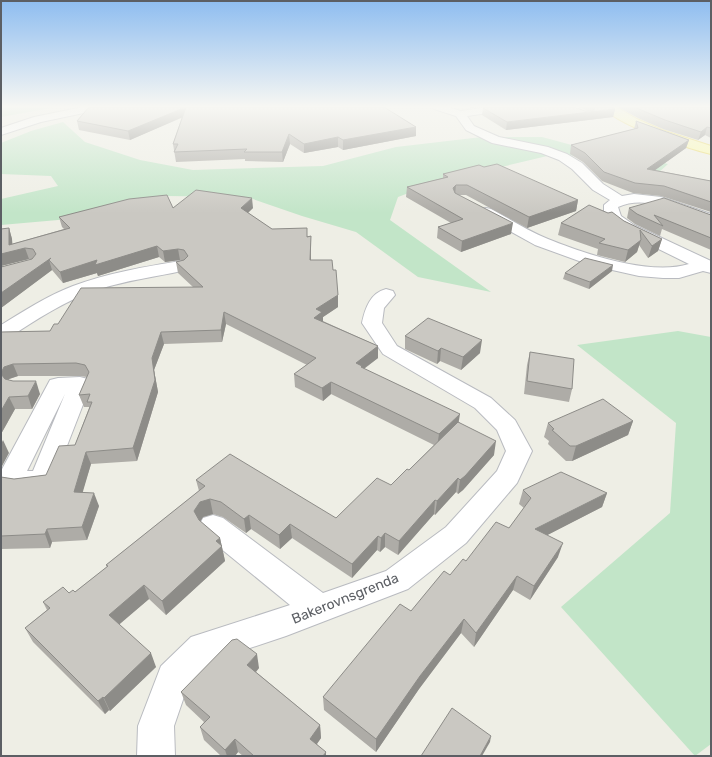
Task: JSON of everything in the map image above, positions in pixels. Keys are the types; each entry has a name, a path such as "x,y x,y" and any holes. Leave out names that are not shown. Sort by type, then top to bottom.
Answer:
{"main road":[{"path":"687,142 711,150"},
{"path":"698,142 711,147"}],"street":[{"path":"507,142 544,150 562,157 577,166 598,187 619,200 650,200 683,208 711,219"},
{"path":"619,200 611,205 611,211 615,219 628,228 708,266"},
{"path":"473,206 541,242 596,261 640,271 663,273 679,273 708,266"},
{"path":"1,334 60,299 79,290 153,270 180,266"},
{"name":"Bakerovnsgrenda","path":"156,756 156,726 173,678 203,648 286,621 397,580 456,535 508,476 519,450 507,426 483,403 390,350 372,323 375,307 386,295"},
{"path":"34,385 58,385"},
{"path":"213,526 319,609"}],"green space":[{"path":"86,142 140,160 193,170 323,166 396,147 436,142 562,142 605,154 631,155 668,164 657,174 560,153 438,182 398,197 390,220 491,292 418,277 356,232 302,216 247,197 166,196 58,220 1,225 1,199 58,186 51,176 1,174 1,143"},
{"path":"678,331 711,337 711,744 695,756 561,607 670,513 676,423 577,345"}],"building":[{"path":"174,142 286,142 282,152 244,152 247,149 174,152 178,144 173,144"},
{"path":"582,142 686,142 647,169 711,181 711,202 664,186 635,183 604,172 585,153 571,145"},
{"path":"497,164 578,200 529,217 467,185 456,185 453,188 455,193 513,223 462,241 438,227 463,219 407,187 448,177 443,174 479,165 484,167"},
{"path":"196,190 252,198 241,208 272,229 307,228 307,237 311,236 310,260 332,260 333,270 336,270 338,295 316,309 322,312 314,318 378,346 356,363 362,366 361,367 460,414 439,434 331,382 322,388 294,374 316,358 224,312 221,330 161,332 152,358 155,380 133,448 86,452 74,492 94,493 82,527 47,529 45,534 1,536 1,477 14,479 46,475 59,446 75,445 92,402 87,402 90,394 79,395 89,372 85,365 76,363 13,364 4,367 1,373 1,332 50,331 54,324 58,324 81,288 203,287 176,262 184,260 188,256 184,250 178,249 163,251 157,246 95,265 97,260 60,272 49,260 51,258 1,293 1,267 32,259 36,254 33,249 25,248 1,254 1,229 9,228 9,245 70,228 59,217 129,199 167,195 173,208"},
{"path":"664,198 711,215 711,238 654,215 663,226 637,214 629,208"},
{"path":"589,205 608,213 612,212 624,221 662,239 652,246 640,230 641,240 628,250 599,243 605,239 561,223"},
{"path":"585,258 613,265 590,282 565,273"},
{"path":"428,318 482,340 463,357 441,348 438,351 405,336"},
{"path":"530,352 574,359 572,389 527,381"},
{"path":"1,374 5,379 13,381 36,381 28,396 9,397 1,411"},
{"path":"603,399 633,421 576,446 570,446 552,430 554,429 548,423"},
{"path":"458,422 496,441 465,476 460,480 458,478 437,501 435,500 399,541 385,533 381,538 378,536 352,564 290,524 279,535 249,515 244,519 221,502 210,499 200,502 194,511 199,520 220,538 216,541 222,546 162,601 144,585 109,615 151,653 104,698 103,697 98,701 25,628 50,608 43,602 63,587 69,593 73,590 75,592 108,566 106,565 205,486 196,480 230,454 336,518 377,478 391,485 407,469 409,470"},
{"path":"561,472 607,493 535,529 563,543 534,586 517,576 476,633 464,619 420,676 376,739 323,697 400,604 411,611 444,571 450,575 463,559 466,561 496,522 509,528 531,498 523,490"},
{"path":"237,639 257,654 247,665 320,725 310,739 326,752 323,756 254,756 235,739 225,750 200,727 210,717 181,692 232,640"},
{"path":"452,708 491,736 480,756 421,756"}]}
